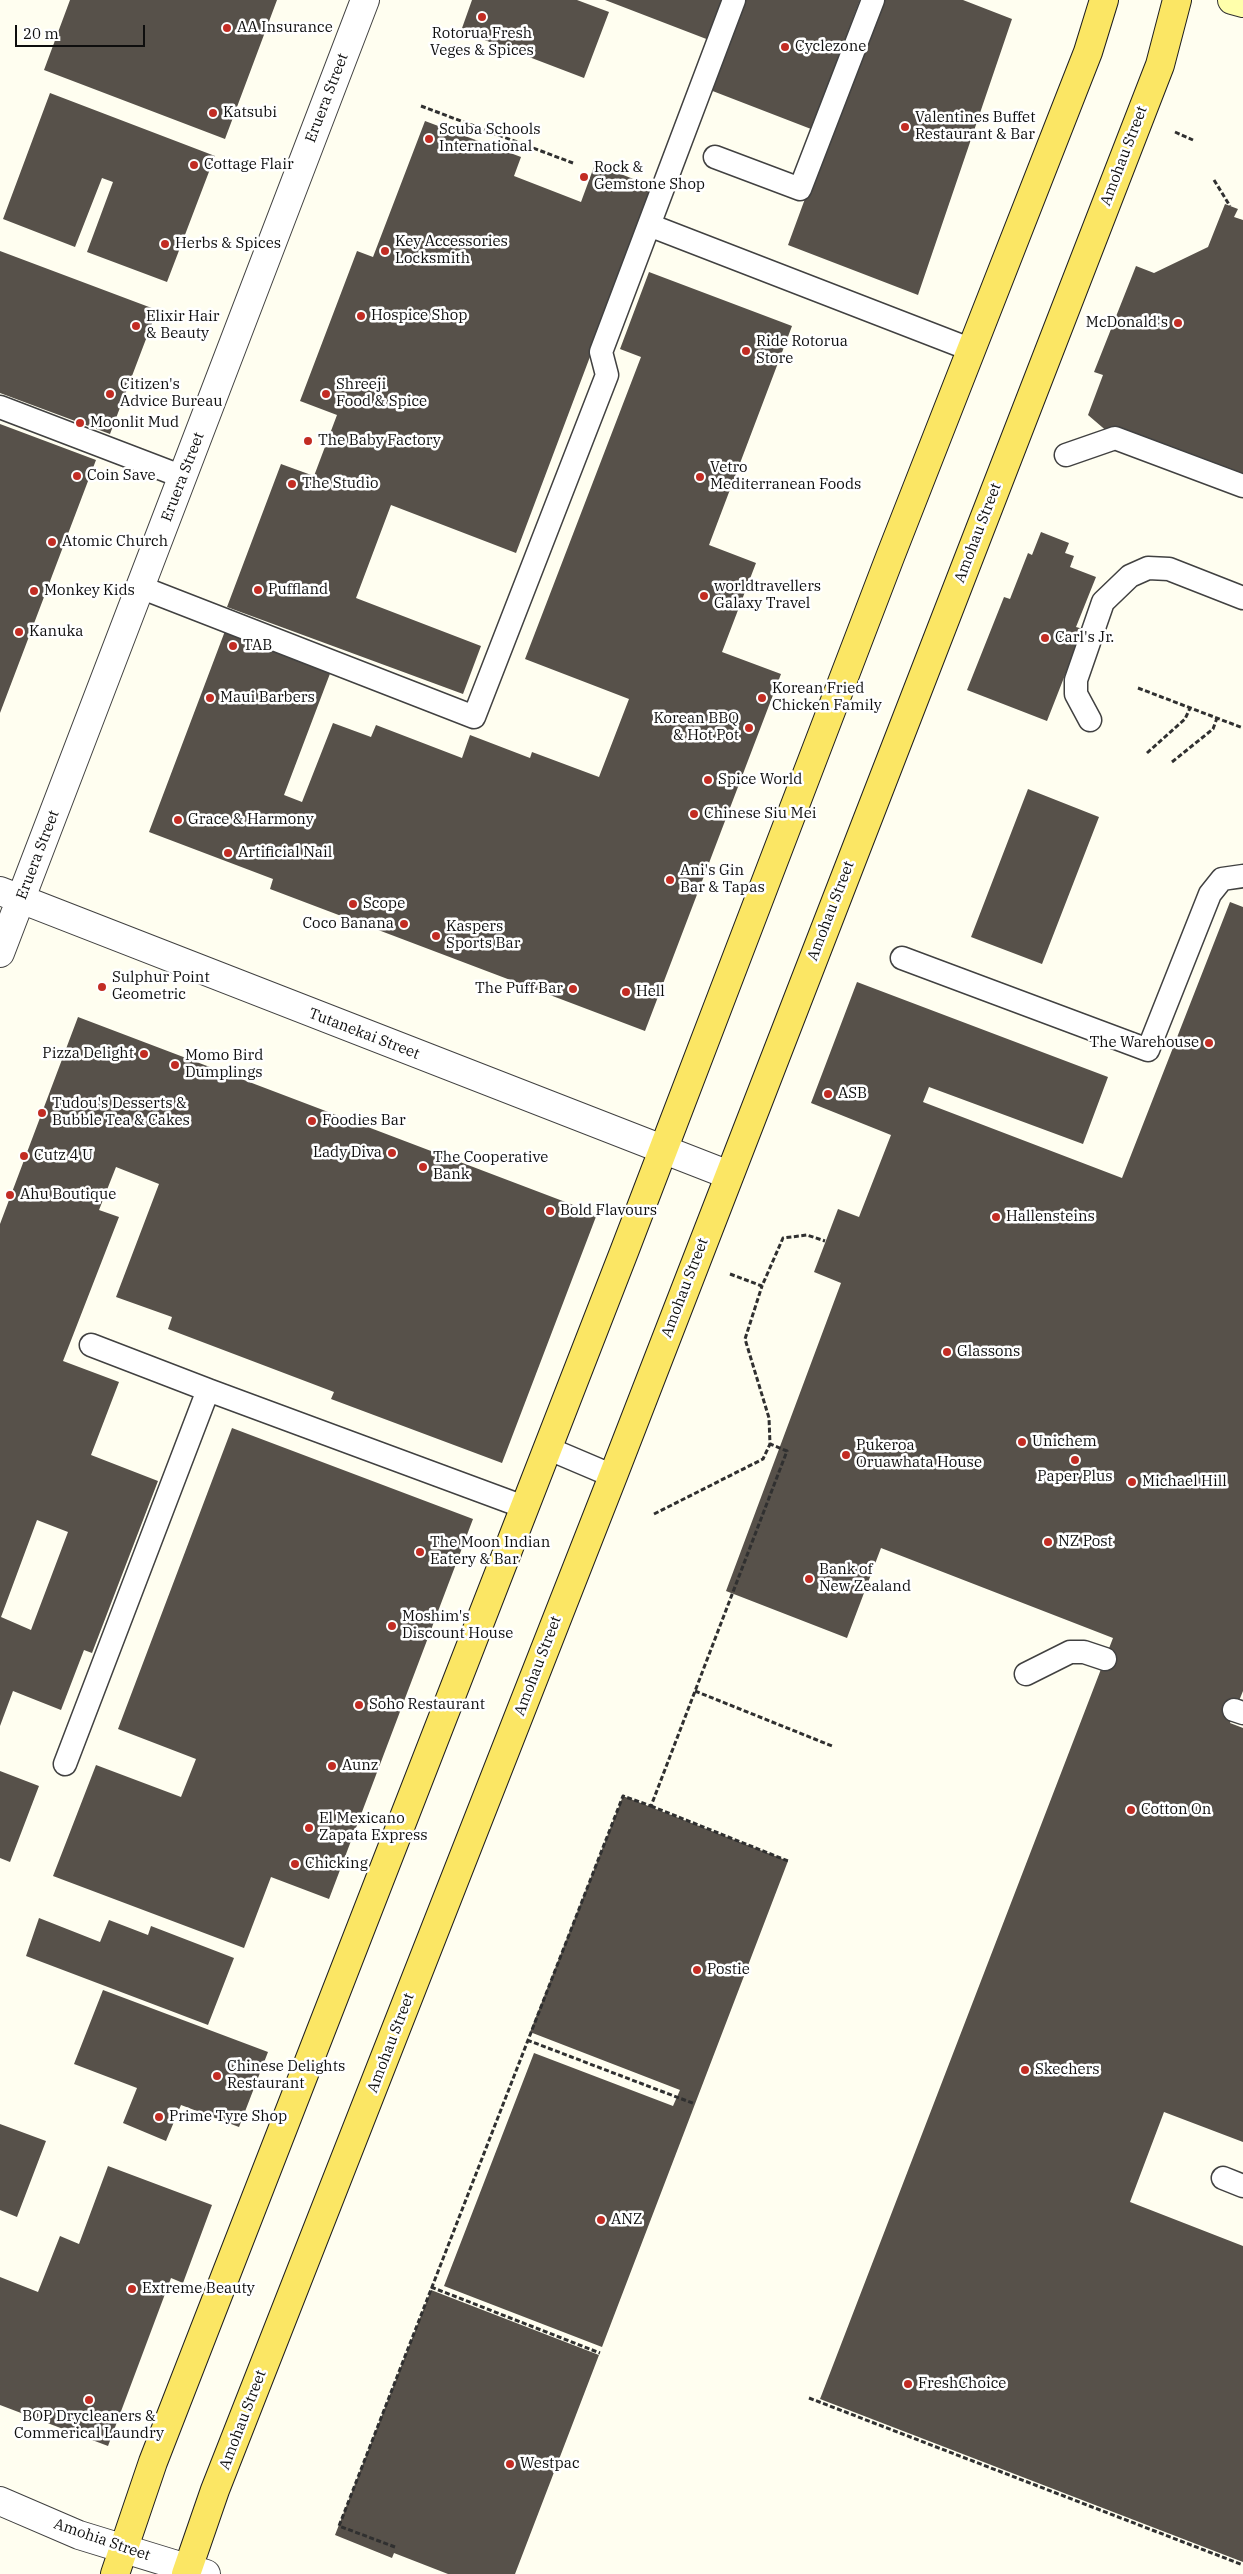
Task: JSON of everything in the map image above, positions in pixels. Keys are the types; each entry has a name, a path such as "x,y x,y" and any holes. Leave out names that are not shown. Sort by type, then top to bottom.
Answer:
{"main road":[{"path":"119,2562 153,2462 663,1149 890,557 1088,52 1104,0"},
{"name":"Amohau Street","path":"193,2572 215,2490 613,1476 1156,74 1177,0"},
{"path":"1232,0 1243,3"}],"street":[{"name":"Eruera Street","path":"0,953 10,896 140,587 364,0"},
{"name":"Tutanekai Street","path":"10,896 729,1175"},
{"name":"Amohia Street","path":"0,2501 79,2535 119,2562 193,2572"}],"lane":[{"path":"140,587 474,717 607,375 601,352 734,0"},
{"path":"715,157 800,188 873,0"},
{"path":"649,225 972,350"},
{"path":"0,407 183,477"},
{"path":"1066,455 1115,438 1243,486"},
{"path":"1090,720 1076,694 1076,680 1103,602 1130,576 1148,568 1169,568 1243,598"},
{"path":"902,958 1148,1050 1210,894 1222,879 1243,876"},
{"path":"91,1345 524,1507"},
{"path":"64,1764 208,1390"},
{"path":"547,1448 613,1476"},
{"path":"1026,1674 1070,1652 1084,1652 1105,1659"}],"path":[{"path":"421,106 573,164"},
{"path":"1175,132 1193,140"},
{"path":"1214,180 1230,206"},
{"path":"1138,688 1243,728"},
{"path":"1147,753 1185,720 1190,708"},
{"path":"1172,762 1213,729 1217,718"},
{"path":"654,1514 763,1459 770,1444 770,1418 745,1339 762,1286 783,1238 808,1235 825,1241"},
{"path":"729,1274 762,1286"},
{"path":"651,1806 787,1451 770,1444"},
{"path":"695,1691 832,1746"},
{"path":"395,2547 339,2526 623,1796 788,1861"},
{"path":"527,2040 695,2104"},
{"path":"431,2287 600,2353"},
{"path":"809,2398 1243,2565"}],"building":[{"path":"70,0 277,0 225,139 44,70"},
{"path":"472,0 577,0 609,12 584,78 461,31"},
{"path":"605,0 725,0 709,40"},
{"path":"745,0 860,0 811,129 710,90"},
{"path":"878,0 963,0 1012,19 918,295 788,245"},
{"path":"50,93 215,156 167,282 87,252 113,182 102,178 75,247 3,219"},
{"path":"425,121 521,157 514,176 581,202 595,164 654,187 516,553 391,505 356,598 481,646 463,694 227,607 281,464 314,476 337,415 300,401 357,251 373,257"},
{"name":"McDonald's","path":"1225,204 1238,209 1234,217 1243,220 1243,476 1109,433 1088,415 1103,375 1094,372 1136,266 1154,273 1208,247"},
{"path":"0,251 157,310 110,434 0,393"},
{"path":"649,272 792,326 709,545 756,563 722,652 781,674 645,1031 270,889 273,879 149,832 225,631 331,671 284,795 302,802 333,723 371,737 376,725 462,758 470,735 530,758 532,752 599,777 629,699 525,659 641,357 620,349"},
{"path":"0,424 96,460 0,713"},
{"path":"1041,532 1069,543 1065,553 1074,556 1070,567 1096,577 1076,627 1083,629 1047,721 967,690 1004,597 1010,599 1028,553 1032,555"},
{"path":"1028,789 1099,817 1042,964 971,937"},
{"path":"1230,902 1243,907 1243,1691 1230,1723 1243,1728 1243,2142 1164,2112 1130,2202 1243,2246 1243,2562 820,2399 1113,1638 881,1548 847,1638 726,1591 841,1283 814,1272 838,1209 859,1217 891,1135 811,1103 857,982 1108,1077 1083,1144 929,1087 923,1102 1122,1178"},
{"path":"78,1017 597,1214 502,1463 331,1399 334,1392 168,1329 172,1317 116,1297 159,1184 116,1167 99,1210 119,1217 63,1361 119,1382 91,1455 158,1481 92,1653 84,1650 61,1710 13,1691 0,1726 0,1224","holes":["37,1520 68,1532 31,1630 1,1617"]},
{"path":"232,1428 473,1519 329,1899 271,1877 244,1948 53,1876 96,1765 181,1797 196,1759 118,1729"},
{"path":"0,1771 39,1786 10,1862 0,1858"},
{"path":"623,1796 788,1861 602,2347 444,2286 534,2053 673,2106 680,2090 530,2032"},
{"path":"39,1918 100,1942 109,1920 148,1935 151,1926 234,1958 208,2025 26,1956"},
{"path":"103,1990 268,2052 239,2127 181,2105 166,2141 123,2123 137,2088 74,2064"},
{"path":"0,2124 46,2141 17,2217 0,2210"},
{"path":"108,2166 212,2205 183,2283 171,2278 108,2446 0,2405 0,2277 38,2292 60,2236 79,2244"},
{"path":"431,2290 599,2355 515,2574 448,2574 394,2553 392,2558 335,2535"}],"place":[{"name":"Rotorua Fresh Veges & Spices","path":"482,17"},
{"name":"AA Insurance","path":"227,28"},
{"name":"Cyclezone","path":"785,47"},
{"name":"Katsubi","path":"213,113"},
{"name":"Valentines Buffet Restaurant & Bar","path":"905,127"},
{"name":"Scuba Schools International","path":"429,139"},
{"name":"Cottage Flair","path":"194,165"},
{"name":"Rock & Gemstone Shop","path":"584,177"},
{"name":"Herbs & Spices","path":"165,244"},
{"name":"Key Accessories Locksmith","path":"385,251"},
{"name":"Hospice Shop","path":"361,316"},
{"name":"McDonald's","path":"1178,323"},
{"name":"Elixir Hair & Beauty","path":"136,326"},
{"name":"Ride Rotorua Store","path":"746,351"},
{"name":"Citizen's Advice Bureau","path":"110,394"},
{"name":"Shreeji Food & Spice","path":"326,394"},
{"name":"Moonlit Mud","path":"80,423"},
{"name":"The Baby Factory","path":"308,441"},
{"name":"Coin Save","path":"77,476"},
{"name":"Vetro Mediterranean Foods","path":"700,477"},
{"name":"The Studio","path":"292,484"},
{"name":"Atomic Church","path":"52,542"},
{"name":"Puffland","path":"258,590"},
{"name":"Monkey Kids","path":"34,591"},
{"name":"worldtravellers Galaxy Travel","path":"704,596"},
{"name":"Kanuka","path":"19,632"},
{"name":"Carl's Jr.","path":"1045,638"},
{"name":"TAB","path":"233,646"},
{"name":"Maui Barbers","path":"210,698"},
{"name":"Korean Fried Chicken Family","path":"762,698"},
{"name":"Korean BBQ & Hot Pot","path":"749,728"},
{"name":"Spice World","path":"708,780"},
{"name":"Chinese Siu Mei","path":"694,814"},
{"name":"Grace & Harmony","path":"178,820"},
{"name":"Artificial Nail","path":"228,853"},
{"name":"Ani's Gin Bar & Tapas","path":"670,880"},
{"name":"Scope","path":"353,904"},
{"name":"Coco Banana","path":"404,924"},
{"name":"Kaspers Sports Bar","path":"436,936"},
{"name":"Sulphur Point Geometric","path":"102,987"},
{"name":"The Puff Bar","path":"573,989"},
{"name":"Hell","path":"626,992"},
{"name":"The Warehouse","path":"1209,1043"},
{"name":"Pizza Delight","path":"144,1054"},
{"name":"Momo Bird Dumplings","path":"175,1065"},
{"name":"ASB","path":"828,1094"},
{"name":"Tudou's Desserts & Bubble Tea & Cakes","path":"42,1113"},
{"name":"Foodies Bar","path":"312,1121"},
{"name":"Lady Diva","path":"392,1153"},
{"name":"Cutz 4 U","path":"24,1156"},
{"name":"The Cooperative Bank","path":"423,1167"},
{"name":"Ahu Boutique","path":"10,1195"},
{"name":"Bold Flavours","path":"550,1211"},
{"name":"Hallensteins","path":"996,1217"},
{"name":"Glassons","path":"947,1352"},
{"name":"Unichem","path":"1022,1442"},
{"name":"Pukeroa Oruawhata House","path":"846,1455"},
{"name":"Paper Plus","path":"1075,1460"},
{"name":"Michael Hill","path":"1132,1482"},
{"name":"NZ Post","path":"1048,1542"},
{"name":"The Moon Indian Eatery & Bar","path":"420,1552"},
{"name":"Bank of New Zealand","path":"809,1579"},
{"name":"Moshim's Discount House","path":"392,1626"},
{"name":"Soho Restaurant","path":"359,1705"},
{"name":"Aunz","path":"332,1766"},
{"name":"Cotton On","path":"1131,1810"},
{"name":"El Mexicano Zapata Express","path":"309,1828"},
{"name":"Chicking","path":"295,1864"},
{"name":"Postie","path":"697,1970"},
{"name":"Skechers","path":"1025,2070"},
{"name":"Chinese Delights Restaurant","path":"217,2076"},
{"name":"Prime Tyre Shop","path":"159,2117"},
{"name":"ANZ","path":"601,2220"},
{"name":"Extreme Beauty","path":"132,2289"},
{"name":"FreshChoice","path":"908,2384"},
{"name":"BOP Drycleaners & Commerical Laundry","path":"89,2400"},
{"name":"Westpac","path":"510,2464"}]}
